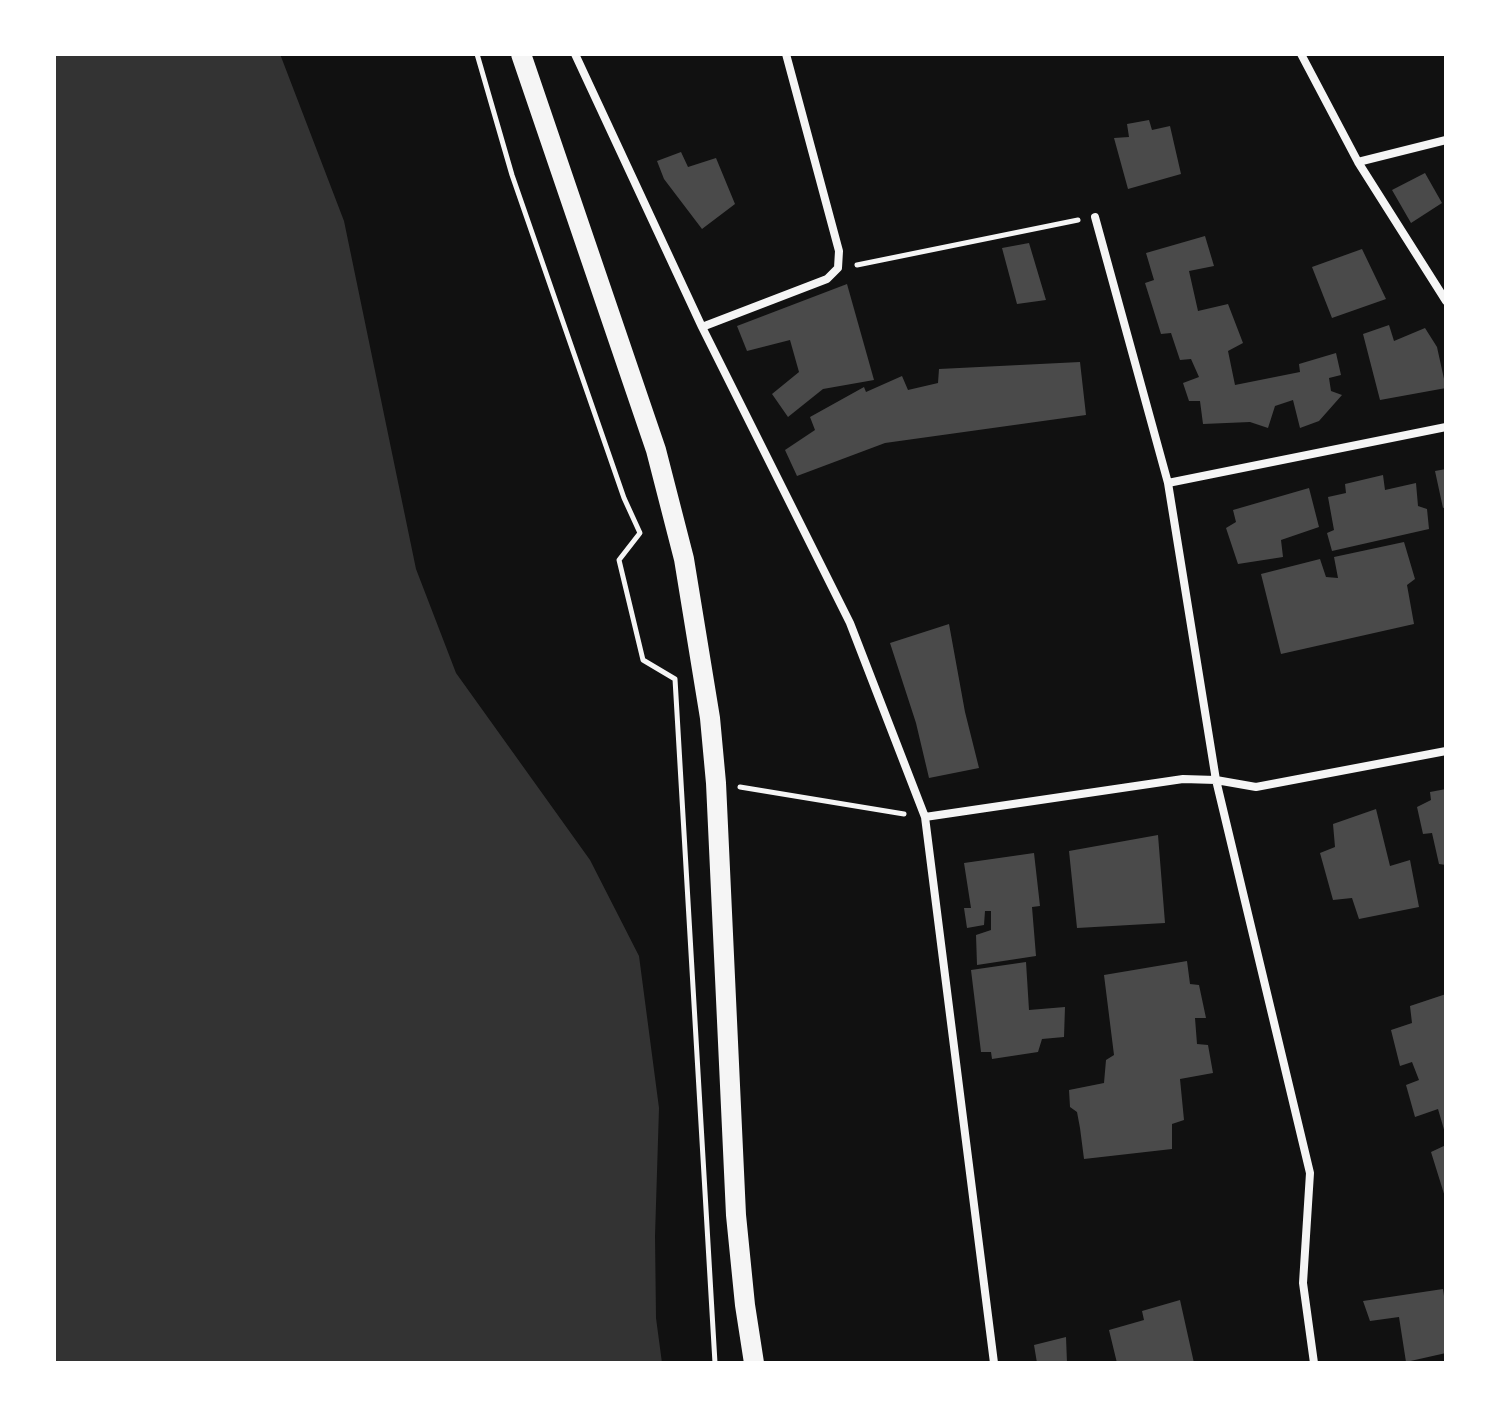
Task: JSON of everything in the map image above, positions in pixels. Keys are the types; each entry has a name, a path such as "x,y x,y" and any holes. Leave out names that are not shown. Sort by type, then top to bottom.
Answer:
{"main road":[{"path":"521,54 637,391 670,497 684,559 698,640 716,783 736,1215 754,1363"}],"street":[{"path":"575,54 702,327 850,623 925,817 994,1363"},
{"path":"702,327 827,279 838,268 839,251 786,54"},
{"path":"1301,54 1358,162 1446,301"},
{"path":"1358,162 1446,140"},
{"path":"1095,217 1168,483 1216,780 1310,1173 1303,1283 1314,1363"},
{"path":"1168,483 1446,427"},
{"path":"925,817 1183,779 1216,780 1256,787 1446,751"}],"path":[{"path":"477,54 517,189 624,498 640,533 619,560 643,660 675,679 715,1363"},
{"path":"838,268 1095,217"},
{"path":"716,783 925,817"}],"shaded area":[{"path":"54,54 280,54 344,221 416,569 456,673 590,860 639,956 659,1108 655,1236 656,1318 662,1363 54,1363"}],"building":[{"path":"1149,120 1152,130 1170,126 1181,174 1128,189 1114,138 1129,137 1127,124"},
{"path":"681,152 688,167 716,158 735,204 702,229 664,179 657,161"},
{"path":"1425,173 1442,203 1411,223 1392,190"},
{"path":"1205,236 1214,266 1189,271 1198,311 1228,304 1243,343 1228,351 1235,385 1300,372 1299,364 1336,353 1341,375 1329,378 1331,391 1342,395 1319,421 1300,428 1293,400 1275,406 1268,428 1250,422 1203,424 1200,401 1189,401 1183,383 1199,377 1191,359 1180,360 1171,333 1161,334 1145,283 1154,280 1146,253"},
{"path":"1029,243 1046,300 1017,304 1002,248"},
{"path":"1362,249 1386,299 1332,318 1312,267"},
{"path":"847,284 874,380 823,389 788,417 772,394 799,372 790,340 747,351 737,326"},
{"path":"1389,325 1394,341 1425,328 1437,347 1446,388 1380,400 1363,334"},
{"path":"1080,362 1086,415 885,443 797,476 785,450 815,430 810,417 864,387 866,392 902,376 908,390 938,383 939,369"},
{"path":"1446,469 1446,507 1443,508 1435,471"},
{"path":"1383,475 1385,490 1416,483 1418,506 1427,509 1429,529 1332,551 1327,533 1334,530 1328,497 1346,493 1345,484"},
{"path":"1309,488 1319,527 1281,540 1283,557 1238,564 1226,528 1236,522 1233,510"},
{"path":"1404,542 1415,579 1407,585 1414,624 1281,654 1261,574 1320,559 1326,577 1338,578 1334,557"},
{"path":"949,624 979,768 929,778 916,723 890,643"},
{"path":"1446,789 1446,865 1439,864 1432,833 1423,834 1417,807 1431,800 1430,792"},
{"path":"1376,809 1390,866 1410,860 1419,907 1359,919 1352,898 1333,900 1320,853 1335,847 1333,824"},
{"path":"1158,835 1165,923 1077,928 1069,851"},
{"path":"1034,853 1040,906 1032,907 1036,956 977,965 976,935 991,930 991,911 985,911 984,925 967,928 964,908 971,908 964,863"},
{"path":"1187,961 1190,984 1199,985 1206,1018 1195,1018 1197,1044 1208,1045 1213,1073 1180,1079 1184,1120 1172,1124 1172,1149 1084,1159 1077,1112 1070,1107 1069,1090 1104,1083 1106,1060 1114,1055 1104,975"},
{"path":"1026,962 1029,1010 1065,1007 1064,1037 1042,1039 1038,1052 992,1059 991,1052 981,1052 971,970"},
{"path":"1446,994 1445,1133 1438,1109 1415,1117 1406,1085 1419,1080 1412,1062 1400,1066 1391,1030 1412,1023 1410,1006"},
{"path":"1446,1145 1446,1197 1445,1197 1431,1152"},
{"path":"1443,1289 1446,1353 1406,1362 1399,1317 1370,1321 1363,1301"},
{"path":"1180,1300 1194,1363 1117,1363 1109,1330 1144,1320 1142,1311"},
{"path":"1066,1337 1067,1363 1037,1363 1034,1345"}]}
